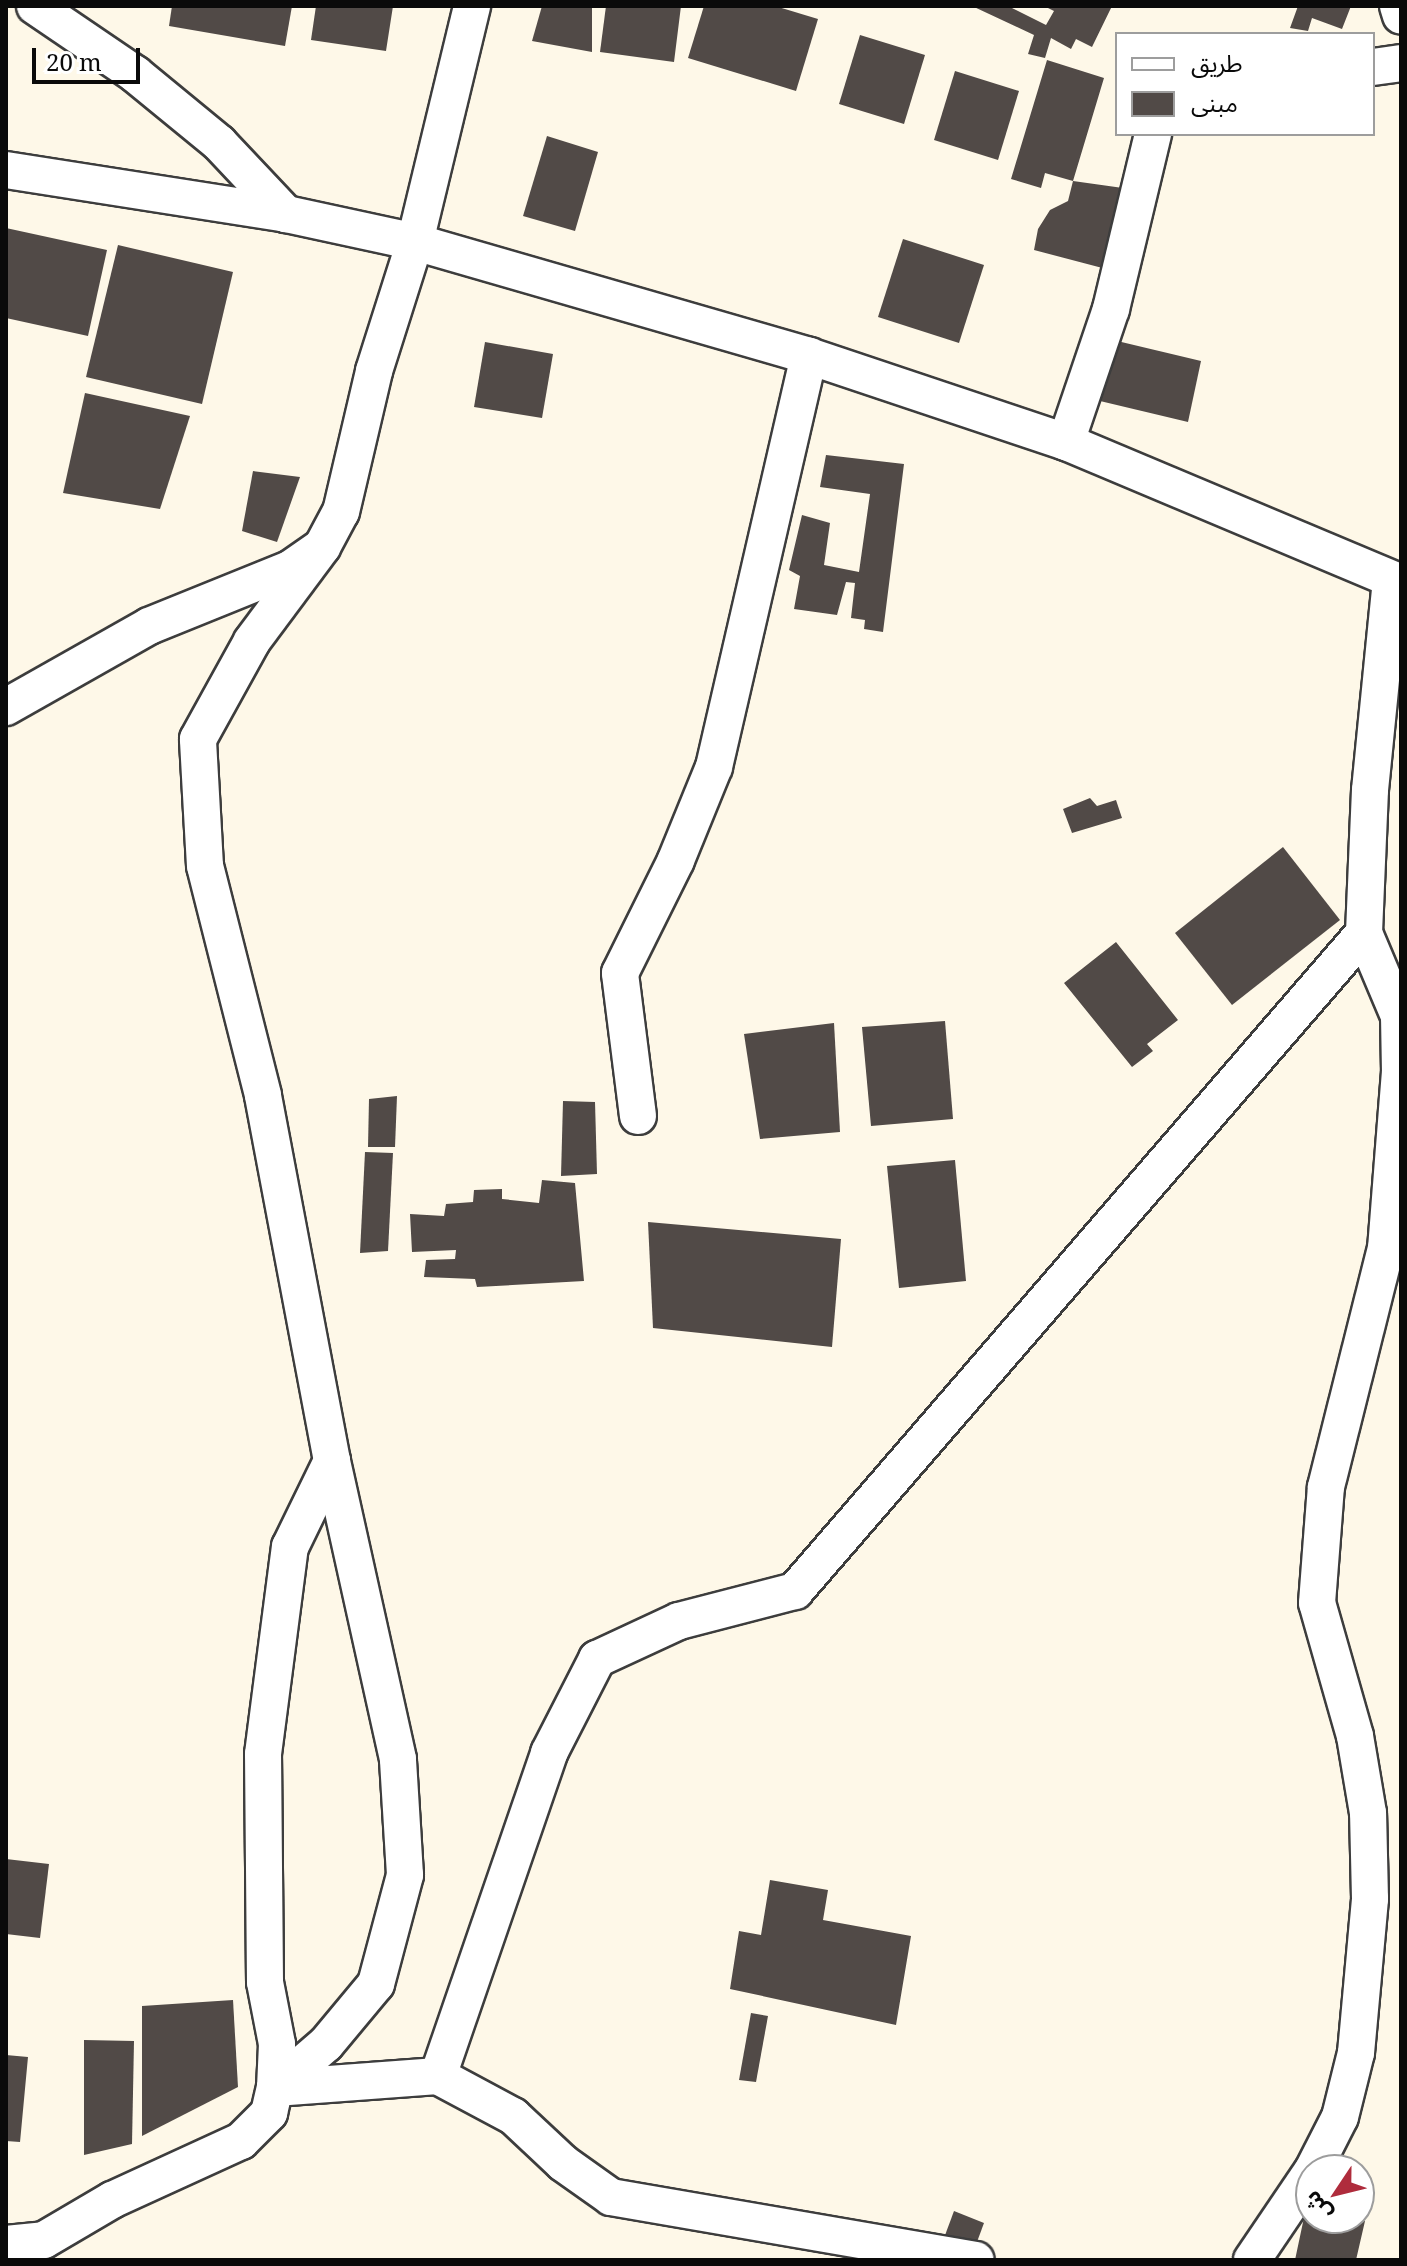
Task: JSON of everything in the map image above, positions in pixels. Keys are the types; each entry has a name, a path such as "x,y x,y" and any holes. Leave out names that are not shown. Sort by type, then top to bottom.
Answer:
{"street":[{"path":"35,6 135,74 219,143 286,214"},
{"path":"275,2088 326,2044 376,1984 405,1875 398,1759 332,1461 263,1095 205,866 198,739 252,641 322,547 341,512 374,371 415,242 472,6"},
{"path":"1398,6 1401,16"},
{"path":"1375,67 1401,63"},
{"path":"1066,442 1111,309 1153,136"},
{"path":"6,170 286,214 415,242 809,356 1066,442 1396,581 1370,790 1364,933 1399,1016 1400,1073 1386,1249 1326,1487 1317,1603 1355,1736 1368,1813 1370,1899 1356,2053 1340,2117 1321,2154"},
{"path":"638,1116 620,973 676,860 714,767 809,356"},
{"path":"6,707 149,626 290,569 322,547"},
{"path":"438,2076 549,1753 597,1659 679,1621 795,1591 1364,933"},
{"path":"6,2244 44,2240 112,2200 241,2141 269,2113 275,2088 277,2044 265,1982 263,1754 290,1547 332,1461"},
{"path":"275,2088 438,2076 513,2116 563,2163 611,2197 976,2260"},
{"path":"1252,2260 1295,2196"}],"building":[{"path":"172,6 292,6 285,46 169,26"},
{"path":"316,6 393,6 386,51 311,40"},
{"path":"542,6 592,6 592,52 532,41"},
{"path":"606,6 681,6 674,62 600,52"},
{"path":"704,6 775,6 818,19 796,91 688,58"},
{"path":"972,6 1008,6 1046,25 1054,11 1044,6 1112,6 1092,47 1076,39 1071,49 1051,38 1045,58 1028,54 1034,35"},
{"path":"1298,6 1351,6 1342,29 1312,18 1308,31 1290,28"},
{"path":"860,35 925,55 904,124 839,104"},
{"path":"1047,60 1104,78 1073,181 1045,173 1041,188 1011,179"},
{"path":"955,71 1019,91 998,160 934,140"},
{"path":"547,136 598,152 575,231 523,216"},
{"path":"1073,181 1130,189 1110,270 1034,250 1038,229 1050,210 1068,201"},
{"path":"6,228 107,250 88,336 6,318"},
{"path":"903,239 984,265 959,343 878,317"},
{"path":"118,245 233,272 202,404 86,377"},
{"path":"1113,340 1201,361 1188,422 1100,401"},
{"path":"485,342 553,354 542,418 474,407"},
{"path":"85,393 190,416 160,509 63,493"},
{"path":"826,455 904,464 883,632 864,629 865,620 851,618 855,583 846,582 837,615 794,609 800,576 789,570 802,515 830,523 824,565 859,572 870,494 820,487"},
{"path":"253,471 300,477 277,542 242,531"},
{"path":"1090,798 1097,806 1116,800 1122,818 1072,833 1063,809"},
{"path":"1283,847 1340,920 1232,1005 1175,933"},
{"path":"1116,942 1178,1020 1147,1044 1153,1051 1132,1067 1064,983"},
{"path":"945,1021 953,1119 871,1126 862,1027"},
{"path":"834,1023 840,1132 760,1139 744,1034"},
{"path":"397,1096 395,1147 368,1147 369,1099"},
{"path":"563,1101 595,1102 597,1174 561,1176"},
{"path":"365,1152 393,1153 388,1251 360,1253"},
{"path":"955,1160 966,1281 899,1288 887,1166"},
{"path":"542,1180 575,1183 584,1281 477,1287 475,1279 424,1277 426,1260 455,1259 456,1250 412,1252 410,1214 444,1216 446,1204 473,1202 474,1190 502,1189 502,1199 539,1203"},
{"path":"648,1222 841,1239 832,1347 653,1328"},
{"path":"6,1859 49,1864 40,1938 6,1934"},
{"path":"770,1880 828,1890 823,1920 911,1936 896,2025 730,1989 739,1931 761,1935"},
{"path":"233,2000 238,2087 142,2136 142,2006"},
{"path":"751,2013 768,2016 756,2082 739,2080"},
{"path":"84,2040 134,2041 132,2144 84,2155"},
{"path":"6,2055 28,2057 20,2142 6,2141"},
{"path":"954,2211 984,2223 974,2250 944,2238"},
{"path":"1300,2234 1362,2234 1356,2260 1295,2260"}]}
